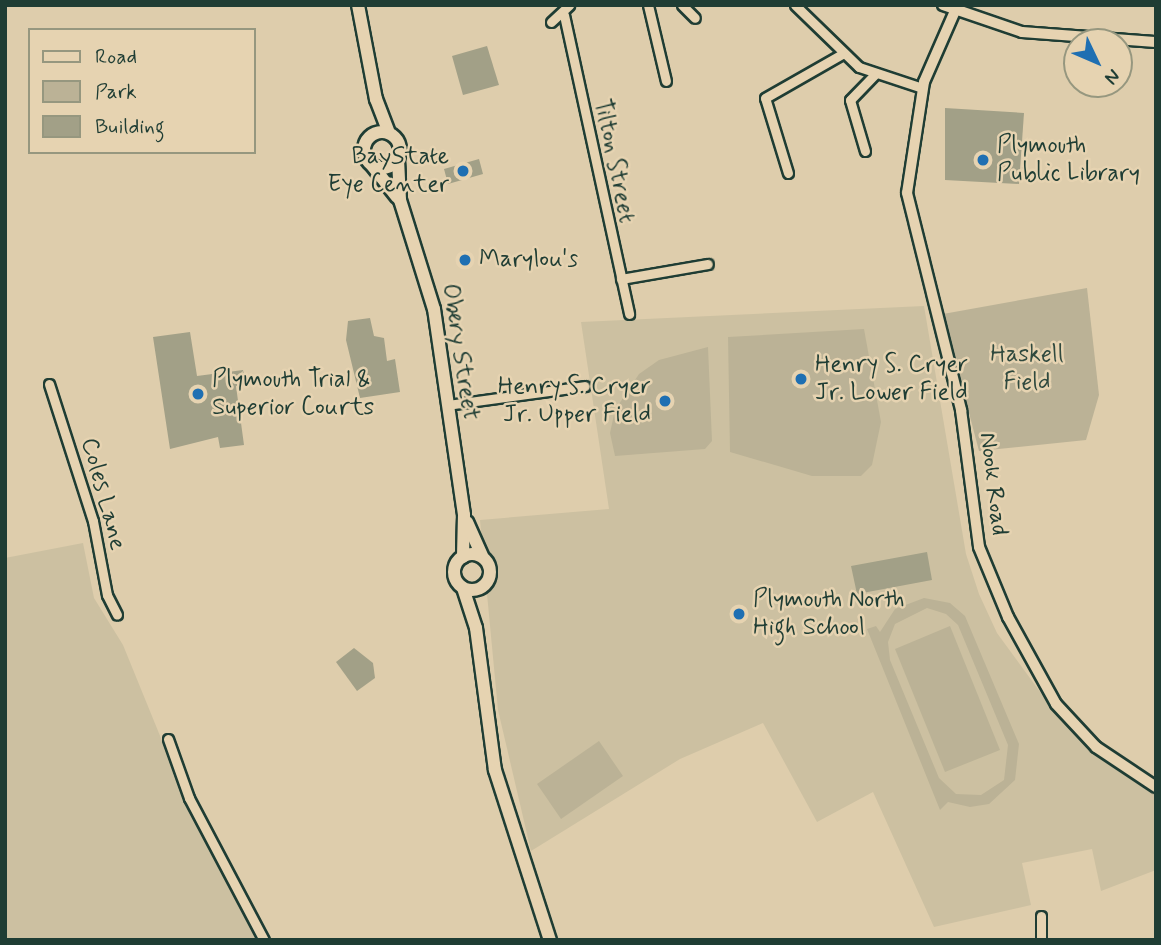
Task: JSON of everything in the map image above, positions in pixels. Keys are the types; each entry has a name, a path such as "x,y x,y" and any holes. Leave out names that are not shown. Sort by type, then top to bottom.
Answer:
{"main road":[{"name":"Obery Street","path":"358,5 376,99 389,133 399,144 400,200 429,285 464,515 463,556 454,571 463,588 476,628 495,770 550,940"},
{"name":"Obery Street","path":"376,99 373,135 364,149 371,164 400,200"},
{"path":"373,135 389,133"},
{"path":"371,164 388,167 398,159"},
{"name":"Obery Street","path":"464,515 491,572 481,588 476,628"},
{"path":"463,556 482,556"},
{"path":"463,588 481,588"}],"street":[{"path":"551,22 564,15 569,5"},
{"path":"648,5 666,81"},
{"path":"682,5 695,18"},
{"path":"795,5 842,54 874,75 922,88"},
{"path":"943,5 1040,35 1156,42"},
{"name":"Nook Road","path":"956,8 922,88 907,201 961,410 982,555 1056,704 1096,747 1156,787"},
{"name":"Tilton Street","path":"564,15 629,314"},
{"path":"788,173 765,98 842,54"},
{"path":"865,151 850,100 874,75"},
{"path":"621,279 708,264"},
{"name":"Coles Lane","path":"49,384 93,521 107,595 117,615"},
{"path":"447,405 585,386"},
{"path":"168,739 189,798 264,940"},
{"path":"1041,916 1041,940"}],"shaded area":[{"name":"Plymouth North High School","path":"924,306 966,554 979,594 997,633 1062,722 1105,761 1156,795 1156,870 1101,891 1092,849 1022,863 1031,905 934,927 873,792 817,822 763,723 680,759 531,851 498,710 480,520 609,509 581,322"},
{"path":"83,543 94,598 123,645 196,824 259,940 5,940 5,558"}],"green space":[{"name":"Haskell Field","path":"1087,288 1099,395 1086,440 979,451 943,314"},
{"name":"Henry S. Cryer Jr. Lower Field","path":"864,329 881,422 872,465 861,476 812,476 730,452 728,337"},
{"name":"Henry S. Cryer Jr. Upper Field","path":"708,347 712,441 705,449 615,456 610,433 615,410 639,374 659,360"},
{"path":"924,598 950,603 965,616 1019,744 1015,780 989,804 970,807 948,802 940,810 867,629 876,626 880,632 895,609","holes":["927,608 946,614 958,625 1008,745 1004,780 981,795 956,794 939,778 890,660 888,642 895,624"]},
{"path":"950,626 1000,750 945,772 895,649"},
{"path":"599,741 623,776 561,819 537,784"}],"building":[{"path":"487,46 499,85 463,95 452,56"},
{"name":"Plymouth Public Library","path":"945,108 1024,113 1019,184 945,180"},
{"name":"BayState Eye Center","path":"479,159 483,174 448,184 444,169"},
{"path":"370,318 374,336 384,338 387,361 395,359 400,392 360,398 346,340 348,321"},
{"name":"Plymouth Trial & Superior Courts","path":"190,332 197,376 243,370 246,385 236,386 244,445 220,448 218,437 170,449 153,337"},
{"path":"927,552 932,580 857,594 851,566"},
{"path":"354,648 373,663 375,678 357,691 336,662"}],"place":[{"name":"Plymouth Public Library","path":"983,160"},
{"name":"BayState Eye Center","path":"463,171"},
{"name":"Marylou's","path":"465,260"},
{"name":"Henry S. Cryer Jr. Lower Field","path":"801,379"},
{"name":"Plymouth Trial & Superior Courts","path":"198,394"},
{"name":"Henry S. Cryer Jr. Upper Field","path":"665,401"},
{"name":"Plymouth North High School","path":"739,614"}]}
